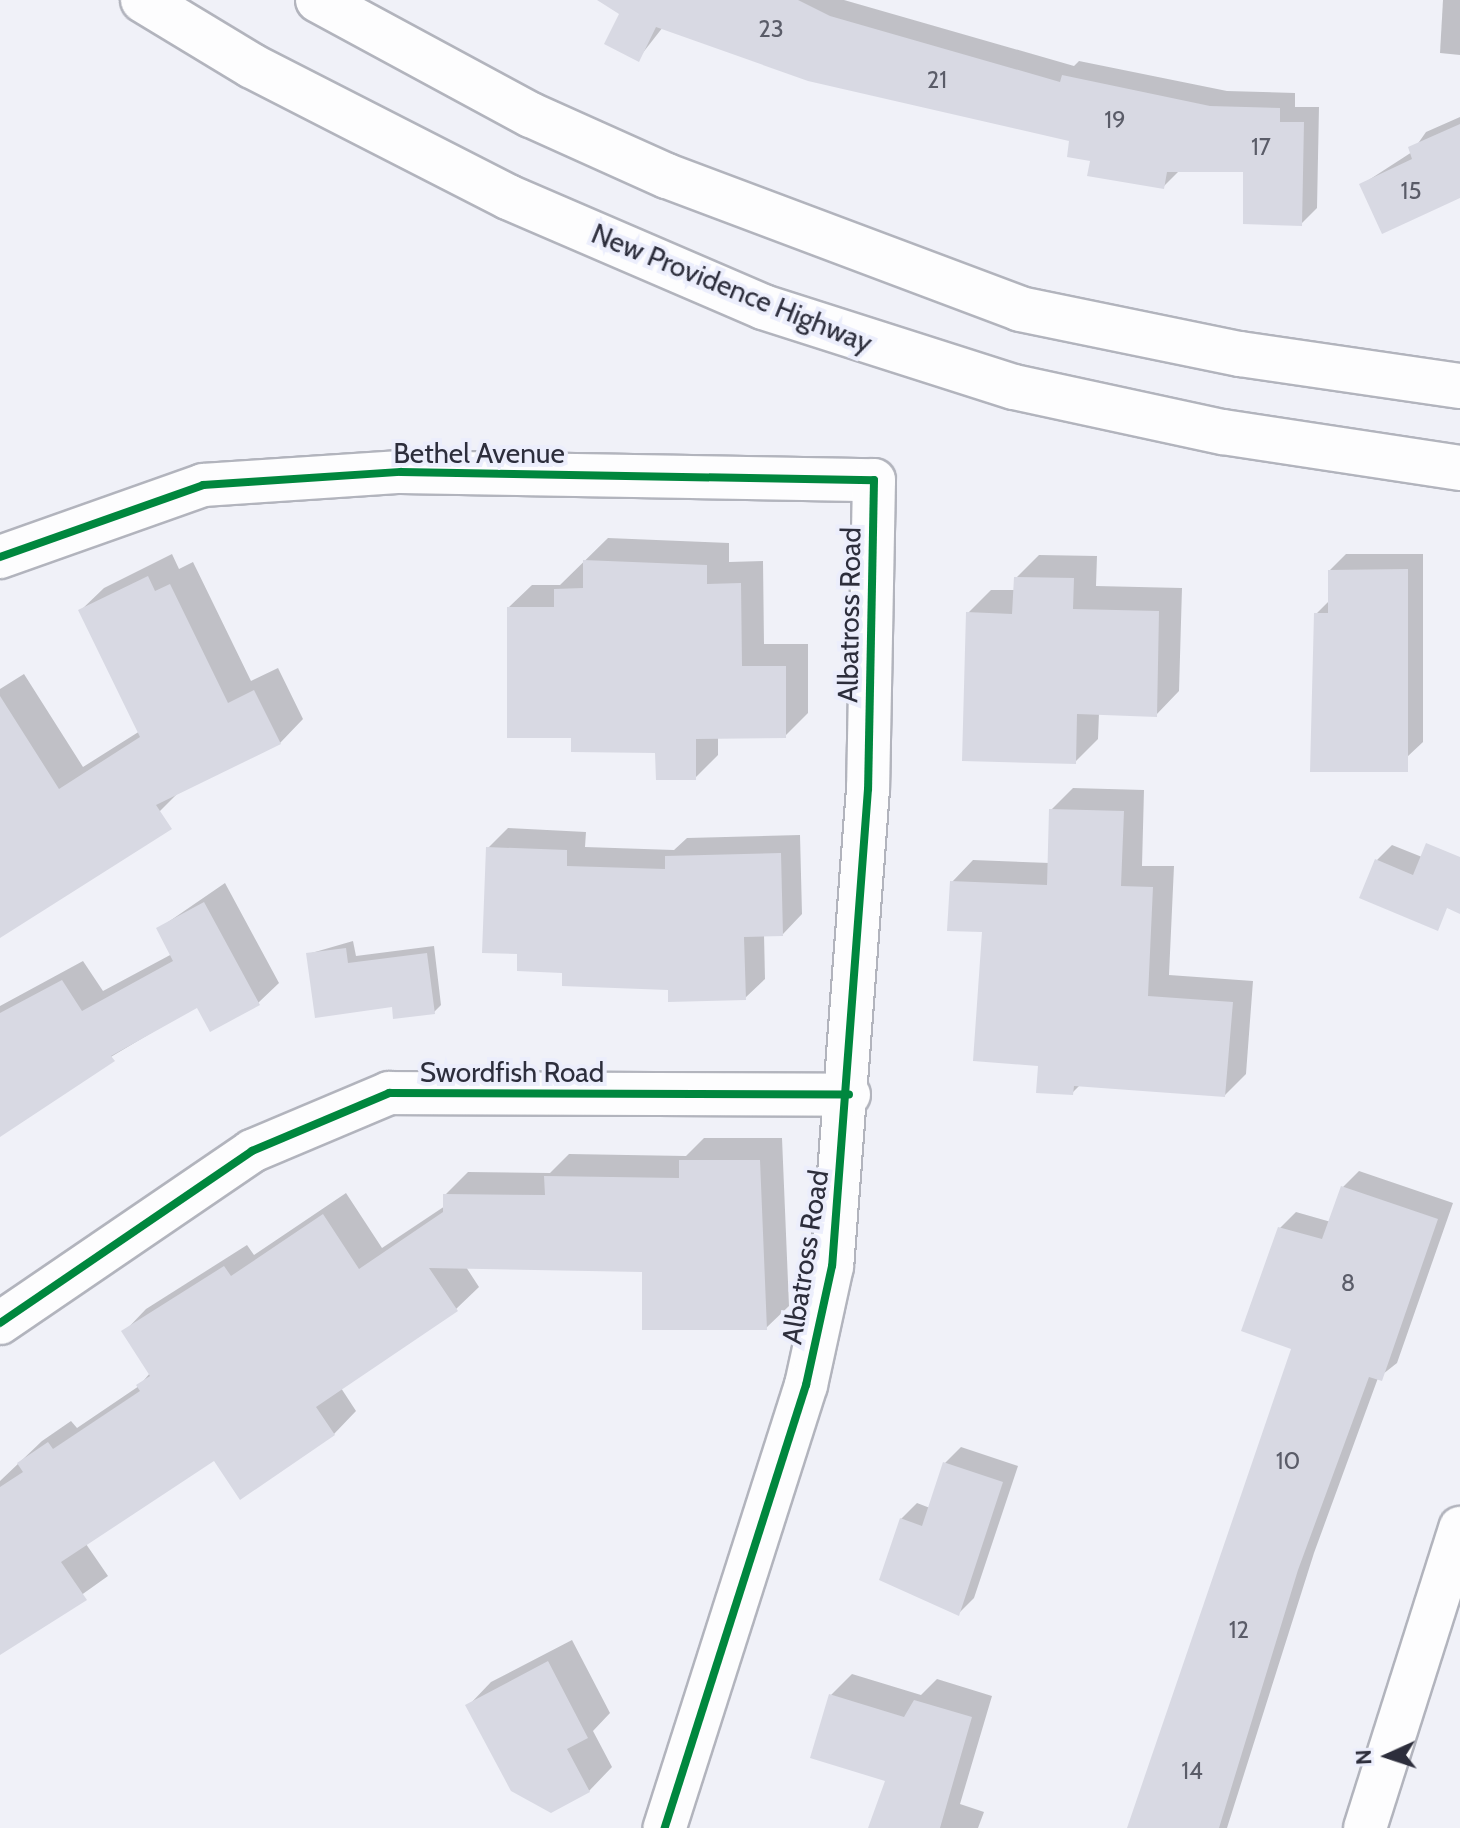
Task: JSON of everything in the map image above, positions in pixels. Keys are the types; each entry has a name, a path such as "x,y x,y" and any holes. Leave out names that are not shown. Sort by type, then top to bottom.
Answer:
{"highway":[{"name":"New Providence Highway","path":"143,0 252,66 508,197 763,307 1014,387 1237,435 1460,468"},
{"path":"318,0 531,115 667,176 1020,309 1240,354 1460,386"}],"street":[{"name":"Bethel Avenue","path":"0,557 203,485 401,472 874,480"},
{"name":"Albatross Road","path":"665,1828 806,1385 832,1266 849,1095 868,789 874,480"},
{"name":"Swordfish Road","path":"0,1323 252,1151 389,1093 849,1095"},
{"path":"1365,1828 1460,1528"}],"building":[{"path":"597,0 798,0 830,16 1060,82 1062,75 1210,106 1280,108 1280,122 1304,122 1302,226 1243,224 1243,172 1167,172 1164,189 1087,176 1090,161 1067,157 1069,141 808,81 656,27 639,62 604,44 619,14"},
{"path":"1460,124 1460,198 1382,234 1359,184 1412,159 1408,147"},
{"path":"583,560 707,565 707,584 741,583 742,666 786,666 786,738 696,739 696,780 656,780 655,753 571,752 571,738 507,738 507,607 554,607 554,589 583,588"},
{"path":"1408,569 1408,772 1310,772 1314,613 1328,613 1328,570"},
{"path":"148,576 155,591 170,584 228,703 254,690 281,744 156,805 172,829 0,938 0,696 59,789 140,737 78,610"},
{"path":"1014,577 1074,578 1073,609 1159,611 1157,717 1077,714 1076,764 962,761 966,612 1012,614"},
{"path":"1049,809 1124,811 1121,886 1153,887 1148,996 1233,1002 1225,1097 1074,1086 1073,1095 1036,1093 1038,1066 973,1061 982,932 947,931 950,881 1047,885"},
{"path":"1426,843 1460,857 1460,914 1447,908 1438,931 1359,898 1375,859 1413,875"},
{"path":"486,847 567,850 567,866 665,869 665,856 781,853 783,936 744,937 746,1000 668,1002 668,990 562,986 562,973 517,971 517,954 482,953"},
{"path":"204,902 260,1005 210,1032 197,1008 111,1056 115,1061 0,1137 0,1013 62,980 82,1011 173,961 156,928"},
{"path":"346,948 348,963 427,953 435,1014 393,1019 392,1007 315,1018 306,953"},
{"path":"679,1160 760,1160 767,1330 642,1330 642,1272 429,1268 458,1311 316,1407 335,1435 240,1500 214,1461 61,1562 87,1600 0,1655 0,1487 23,1472 17,1463 48,1442 53,1449 140,1391 136,1385 150,1376 121,1331 224,1266 231,1276 323,1214 359,1269 443,1212 443,1194 545,1195 544,1176 679,1178"},
{"path":"1341,1186 1438,1219 1382,1381 1369,1377 1298,1570 1219,1828 1127,1828 1291,1349 1241,1331 1278,1227 1322,1239"},
{"path":"943,1462 1003,1482 959,1616 879,1580 900,1518 922,1526"},
{"path":"548,1661 588,1738 567,1749 590,1792 551,1813 511,1791 465,1705"},
{"path":"829,1694 904,1717 914,1700 972,1717 940,1828 868,1828 885,1781 810,1758"}],"cycle path":[{"path":"0,557 203,485 401,472 874,480 868,789 832,1266 806,1385 665,1828"},
{"path":"0,1323 252,1151 389,1093 849,1095"}]}
